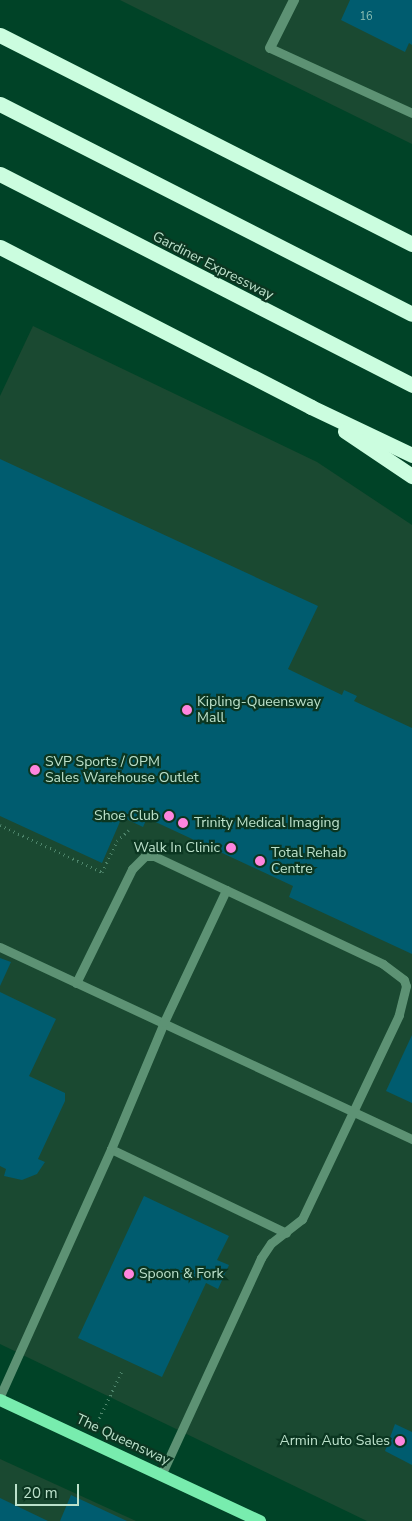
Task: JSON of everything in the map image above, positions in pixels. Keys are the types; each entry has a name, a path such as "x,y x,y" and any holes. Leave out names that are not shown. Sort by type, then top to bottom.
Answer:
{"highway":[{"path":"2,35 412,244"},
{"path":"0,104 412,314"},
{"name":"Gardiner Expressway","path":"0,174 412,385"},
{"path":"0,247 311,407 412,455"},
{"path":"311,407 412,476"}],"main road":[{"name":"The Queensway","path":"0,1398 253,1520"}],"street":[{"path":"270,48 294,0"}],"lane":[{"path":"270,48 412,113"},
{"path":"76,983 132,869 144,856 154,856 383,964 404,980 406,990 399,1015 302,1219 271,1243 261,1258 161,1475"},
{"path":"0,1398 111,1149 164,1022 226,890"},
{"path":"0,947 412,1139"},
{"path":"111,1149 286,1233"}],"path":[{"path":"0,825 102,872 117,840 129,830"},
{"path":"88,1441 122,1371"}],"shaded area":[{"path":"120,0 412,0 412,144 142,11"},
{"path":"33,326 317,462 412,525 412,1521 367,1521 0,1344 0,396"},
{"path":"0,1459 136,1521 0,1521"}],"building":[{"path":"350,0 412,0 412,45 409,43 405,52 341,20"},
{"name":"Kipling-Queensway Mall","path":"0,459 318,606 288,669 342,695 344,690 357,696 354,701 412,728 412,954 289,897 293,886 147,818 143,827 122,817 102,863 0,816"},
{"path":"0,958 11,962 0,986"},
{"path":"0,992 56,1019 29,1076 65,1093 65,1101 38,1159 45,1162 37,1174 22,1180 4,1176 6,1169 0,1166"},
{"path":"412,1035 412,1103 386,1091"},
{"path":"144,1196 229,1236 217,1260 229,1265 218,1289 206,1283 162,1377 78,1338"},
{"name":"Armin Auto Sales","path":"395,1424 412,1432 412,1465 385,1451"},
{"path":"71,1495 127,1521 60,1521"},
{"path":"0,1498 48,1521 0,1521"}],"place":[{"name":"Kipling-Queensway Mall","path":"187,710"},
{"name":"SVP Sports / OPM Sales Warehouse Outlet","path":"35,770"},
{"name":"Shoe Club","path":"169,816"},
{"name":"Trinity Medical Imaging","path":"183,823"},
{"name":"Walk In Clinic","path":"231,848"},
{"name":"Total Rehab Centre","path":"260,861"},
{"name":"Spoon & Fork","path":"129,1274"},
{"name":"Armin Auto Sales","path":"400,1441"}]}
